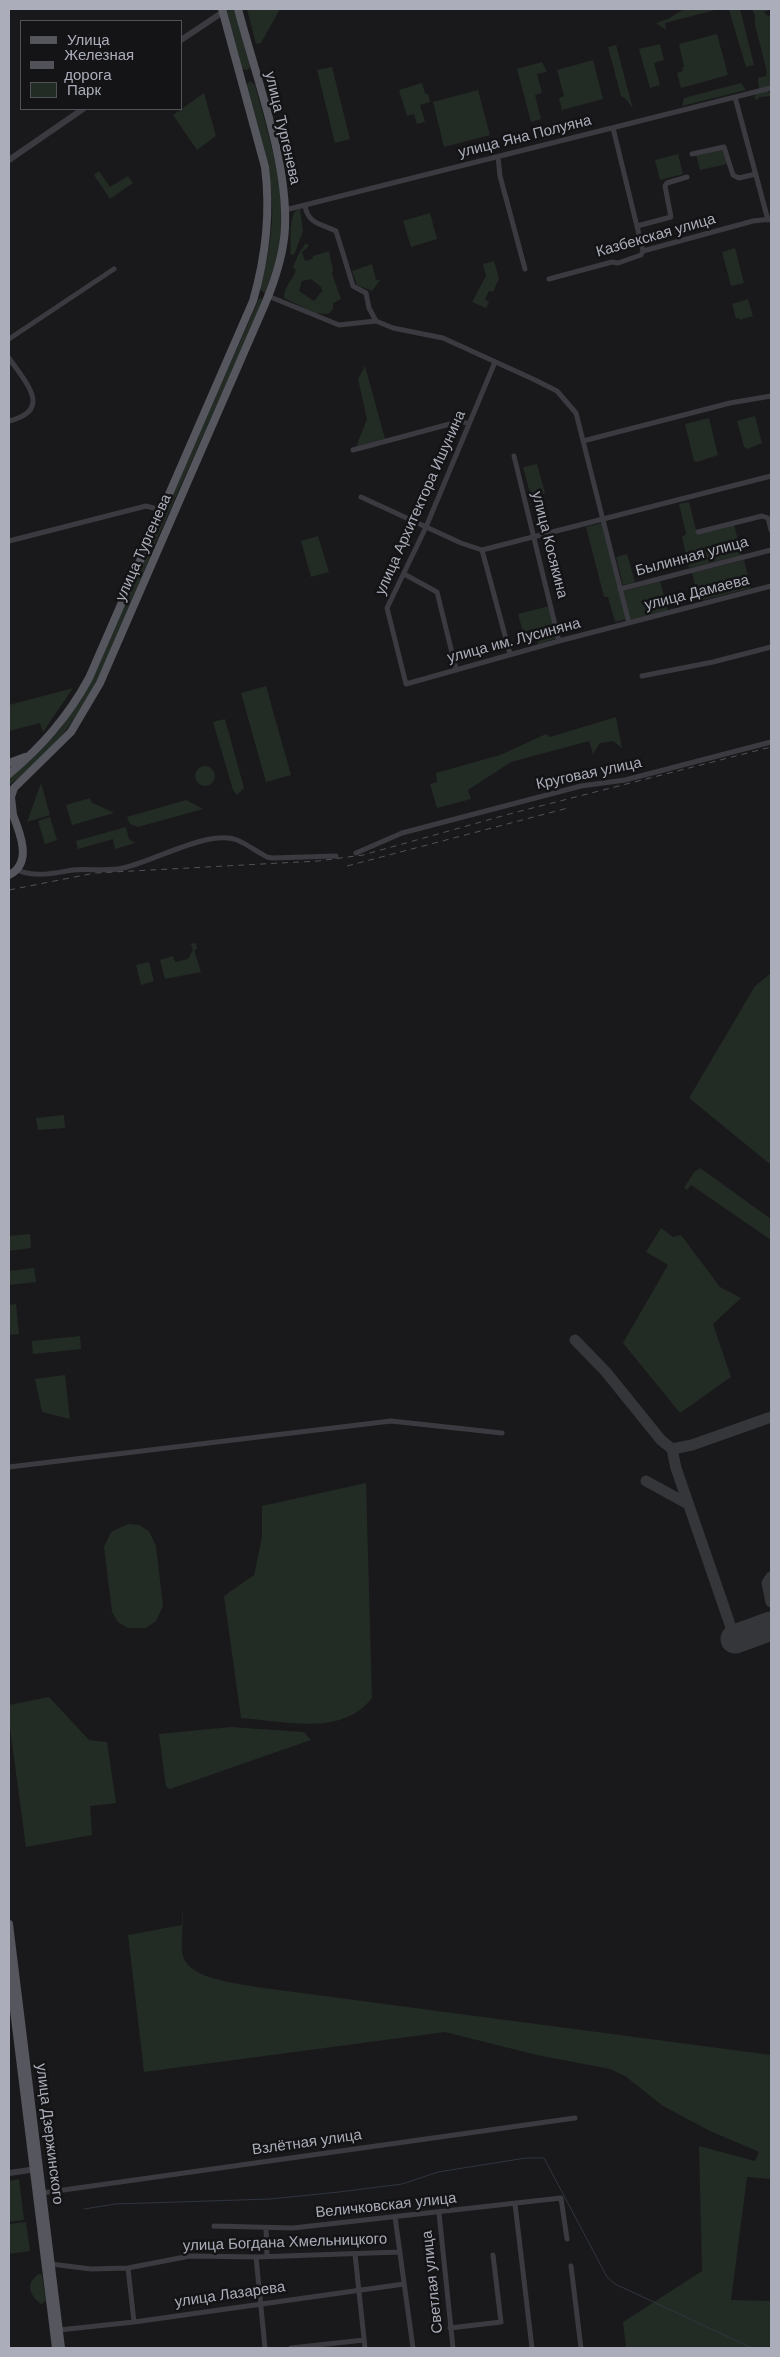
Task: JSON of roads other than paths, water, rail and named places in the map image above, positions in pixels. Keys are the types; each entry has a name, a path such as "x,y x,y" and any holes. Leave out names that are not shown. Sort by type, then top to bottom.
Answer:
{"main road":[{"name":"улица Тургенева","path":"18,783 55,750 78,721 106,668 265,298 273,284 283,245 285,210 276,152 238,9"},
{"name":"улица Тургенева","path":"9,774 36,752 64,718 82,692 253,301 266,244 267,192 264,167 222,10"},
{"path":"239,68 247,72 252,70 253,65"},
{"path":"245,91 246,83 250,79 254,80 260,87"},
{"path":"258,283 259,292 265,298"},
{"path":"253,301 259,296 265,298"},
{"path":"149,539 151,548 154,550 159,547"},
{"path":"140,558 148,553 154,560"},
{"name":"улица Тургенева","path":"9,764 36,752"},
{"path":"9,786 18,783"},
{"path":"13,815 11,795 18,783"},
{"path":"9,803 23,852 22,862 17,870 9,875"},
{"name":"улица Дзержинского","path":"9,1924 56,2348"},
{"name":"улица Дзержинского","path":"9,1970 36,2170 42,2193 61,2348"}],"street":[{"path":"182,39 222,10"},
{"name":"улица Яна Полуяна","path":"285,210 771,88"},
{"path":"736,97 770,219"},
{"path":"9,160 82,110"},
{"path":"613,128 643,251"},
{"path":"692,154 724,147 733,176 740,178 756,174"},
{"path":"498,157 500,176 526,269"},
{"path":"499,165 507,163"},
{"path":"637,226 671,217 665,186 667,183 687,178"},
{"path":"305,206 306,211 315,223 336,231 354,286 366,293 369,308 376,321"},
{"name":"Казбекская улица","path":"549,279 612,262 618,263 641,255 643,251 753,221 770,219"},
{"path":"9,339 114,269"},
{"path":"265,298 339,325 376,321 393,328 443,338 552,388 576,414 629,623"},
{"path":"9,358 28,386 34,400 26,415 9,422"},
{"name":"улица Архитектора Ишунина","path":"406,684 388,608 426,527 495,362"},
{"path":"583,441 730,403 771,396"},
{"path":"353,450 462,421 469,424"},
{"name":"улица Косякина","path":"514,456 559,641"},
{"path":"361,497 482,550 771,476"},
{"path":"9,541 146,506 162,510"},
{"path":"698,532 762,516 768,518 771,530"},
{"path":"482,550 510,654"},
{"name":"Былинная улица","path":"620,589 771,550"},
{"path":"404,574 437,592 456,669"},
{"name":"улица Дамаева","path":"629,623 771,586"},
{"name":"улица им. Лусиняна","path":"406,684 629,623"},
{"path":"642,676 713,662 771,647"},
{"name":"Круговая улица","path":"356,853 402,833 581,786 625,780 771,742"},
{"path":"17,870 37,875 83,869 122,869 153,859 173,849 225,838 236,840 267,857 336,856"},
{"path":"9,1467 391,1421 502,1433"},
{"name":"Взлётная улица","path":"42,2193 575,2118"},
{"path":"9,2173 36,2170"},
{"name":"Величковская улица","path":"214,2226 293,2228 561,2198 567,2239"},
{"path":"515,2204 532,2348"},
{"name":"Светлая улица","path":"439,2213 453,2348"},
{"path":"395,2217 413,2348"},
{"path":"266,2228 267,2257"},
{"name":"улица Богдана Хмельницкого","path":"51,2264 91,2269 128,2268 190,2256 267,2257 400,2252"},
{"path":"355,2254 365,2348"},
{"path":"450,2328 501,2322 494,2255"},
{"path":"256,2257 265,2348"},
{"path":"571,2266 581,2348"},
{"path":"128,2268 134,2322"},
{"name":"улица Лазарева","path":"59,2330 134,2322 404,2284"},
{"path":"291,2348 364,2340"}],"waterway":[{"path":"84,2209 115,2204 270,2199 339,2192 402,2184 438,2172 526,2158 544,2158 607,2277 615,2284 752,2348"}],"railway":[{"path":"9,890 95,873 318,861 363,855 513,813 771,747"},
{"path":"347,866 568,808"}]}
